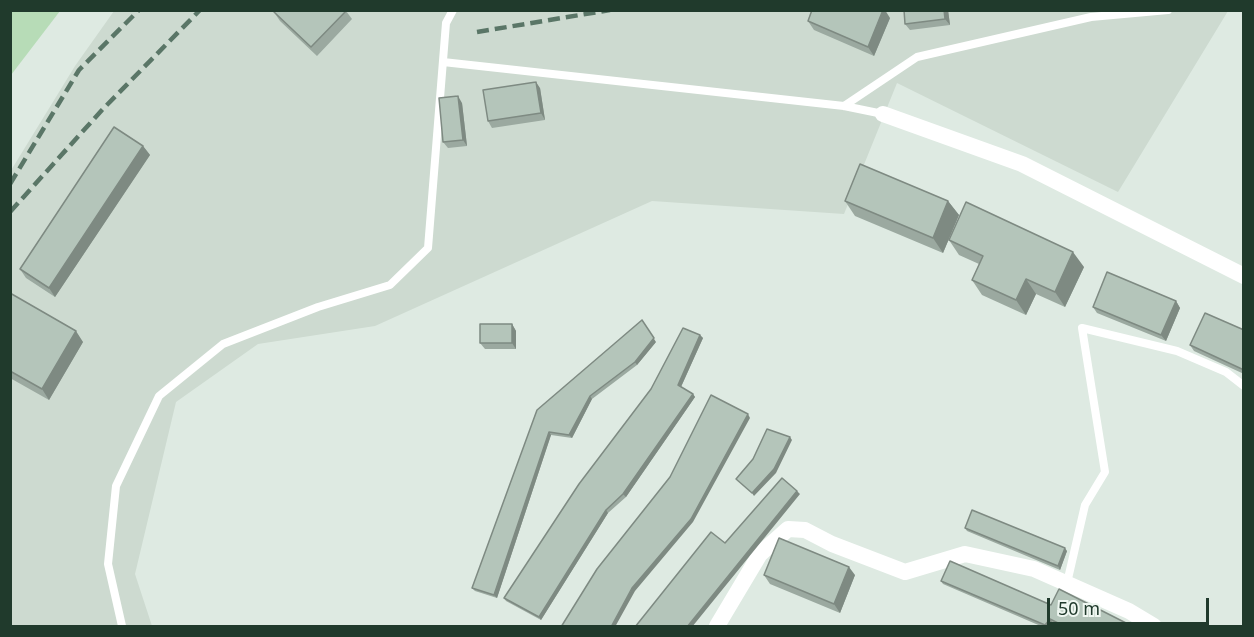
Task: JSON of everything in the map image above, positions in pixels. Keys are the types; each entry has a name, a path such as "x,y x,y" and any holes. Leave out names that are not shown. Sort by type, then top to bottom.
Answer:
{"street":[{"path":"883,114 1022,164 1244,276"},
{"path":"717,627 760,554 788,529 805,530 832,544 905,572 965,554 1034,569 1129,611 1154,627"}],"lane":[{"path":"122,627 108,564 116,486 159,396 223,344 318,307 390,285 428,248 446,23 453,10"},
{"path":"844,106 917,57 1091,17 1168,10"},
{"path":"443,62 844,106 883,114"},
{"path":"1067,583 1085,505 1105,472 1082,328 1177,351 1226,372 1244,386"}],"shaded area":[{"path":"114,11 1228,11 1118,192 897,83 844,214 652,201 375,326 258,344 176,402 135,574 152,626 11,626 10,172 75,66"}],"green space":[{"path":"10,11 60,11 11,75"}],"building":[{"path":"276,10 346,11 311,47 274,12"},
{"path":"812,10 883,10 868,47 808,21"},
{"path":"904,10 944,10 945,19 905,24"},
{"path":"536,82 541,113 488,121 483,90"},
{"path":"458,96 463,140 443,142 439,98"},
{"path":"114,127 143,146 49,288 20,269"},
{"path":"860,164 948,201 933,238 845,201"},
{"path":"966,202 1073,252 1055,292 1026,279 1016,300 972,280 983,256 949,240"},
{"path":"1107,272 1176,301 1161,335 1093,307"},
{"path":"10,293 76,331 42,389 10,371"},
{"path":"1205,313 1244,330 1244,370 1190,345"},
{"path":"642,320 654,338 635,362 590,396 569,435 549,432 494,595 472,588 537,410"},
{"path":"480,324 512,324 512,343 480,343"},
{"path":"683,328 700,335 678,385 693,394 623,494 606,510 539,617 504,598 579,484 651,389"},
{"path":"711,395 748,414 691,519 632,588 611,627 561,627 597,569 670,477"},
{"path":"767,429 790,437 774,469 752,493 736,479 753,459"},
{"path":"782,478 797,491 687,627 635,627 711,532 725,543"},
{"path":"972,510 1065,548 1058,566 965,528"},
{"path":"779,538 849,567 834,604 764,575"},
{"path":"950,561 1051,605 1059,589 1128,624 1126,627 1066,627 1050,619 1045,625 941,581"}],"railway":[{"path":"10,184 79,70 139,10"},
{"path":"10,212 102,110 200,10"},
{"path":"477,32 610,10"}]}
